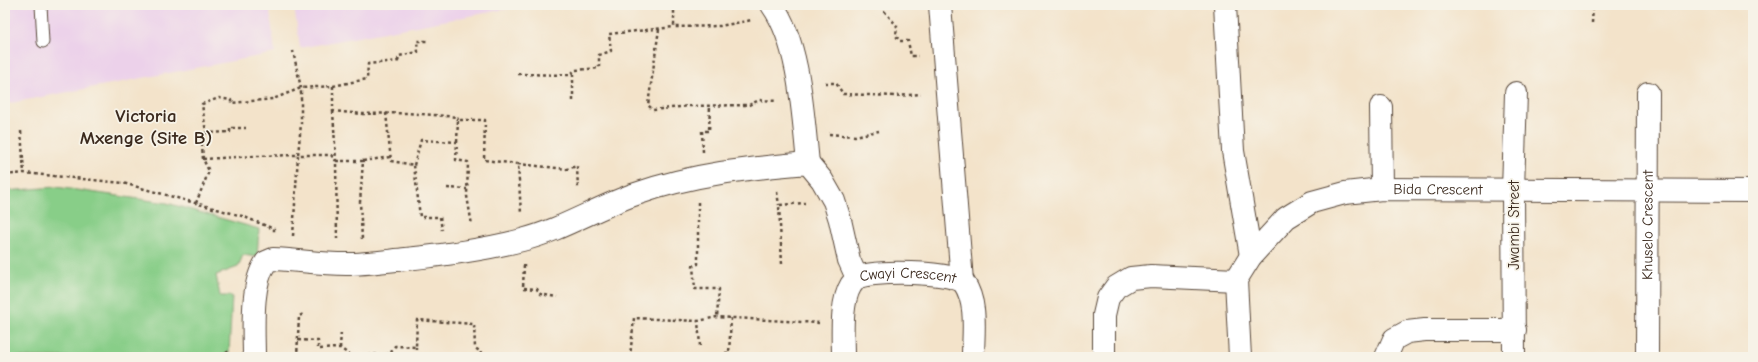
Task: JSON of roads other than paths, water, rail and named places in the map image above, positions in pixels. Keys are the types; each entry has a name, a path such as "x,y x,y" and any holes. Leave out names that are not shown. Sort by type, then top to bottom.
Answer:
{"street":[{"path":"940,5 962,282"},
{"path":"1225,5 1233,151 1251,256"},
{"path":"776,10 789,38 800,92 808,162 822,180 834,201 849,260 857,278"},
{"name":"Jwambi Street","path":"1514,357 1513,190 1516,92"},
{"name":"Khuselo Crescent","path":"1647,357 1648,93"},
{"path":"1381,107 1382,189"},
{"path":"254,357 254,319 257,279 266,262 282,260 337,264 445,255 522,240 552,230 611,203 638,193 697,177 808,162"},
{"name":"Bida Crescent","path":"1236,280 1251,256 1286,218 1312,202 1346,193 1382,189 1753,191"},
{"name":"Cwayi Crescent","path":"843,357 843,324 846,301 850,287 857,278 870,275 926,274 948,276 962,282 971,295 973,308 973,357"},
{"path":"1104,357 1104,315 1108,298 1116,286 1131,278 1150,276 1236,280 1240,357"},
{"path":"1386,357 1394,339 1407,332 1425,330 1515,330"}],"lane":[{"path":"41,5 43,42"}],"district":[{"name":"Victoria Mxenge (Site B)","path":"146,127"}]}
